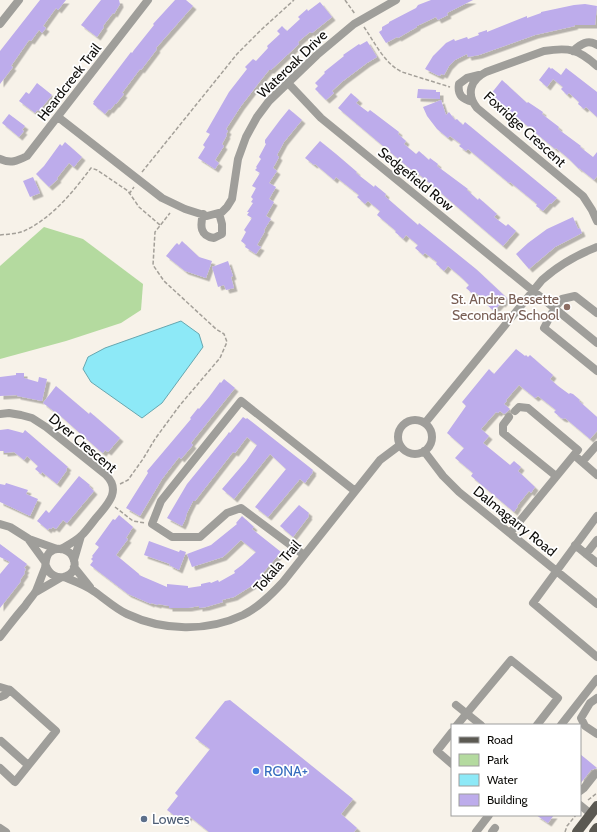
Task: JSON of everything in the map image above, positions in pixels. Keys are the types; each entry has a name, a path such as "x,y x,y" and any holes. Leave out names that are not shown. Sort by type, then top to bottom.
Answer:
{"main road":[{"path":"577,832 594,810"},
{"path":"594,832 597,828"}],"street":[{"path":"0,24 18,0"},
{"name":"Heardcreek Trail","path":"0,159 6,162 16,162 27,156 148,0"},
{"name":"Wateroak Drive","path":"218,213 227,208 232,199 238,159 246,137 257,117 269,101 317,55 360,20 396,0"},
{"path":"574,51 586,42 592,42 597,45"},
{"name":"Foxridge Crescent","path":"597,66 582,54 574,51 544,51 480,75 471,88 473,102 477,108 583,196 597,221"},
{"path":"473,102 464,99 460,94 458,89 459,84 467,78 480,75"},
{"name":"Sedgefield Row","path":"288,83 321,118 597,343"},
{"path":"58,117 162,198 185,209 203,214 207,216 218,213 222,224 222,234 214,238 208,237 202,229 201,224 203,214"},
{"path":"425,424 542,280 561,265 582,253 597,247"},
{"path":"597,313 575,296 562,299 554,308 544,328 597,371"},
{"path":"304,556 241,508 227,513 200,537 172,537 152,524 161,501 242,401 355,491"},
{"path":"510,533 578,450 528,408 519,407 503,425 503,433 556,476"},
{"name":"Dyer Crescent","path":"0,414 9,413 32,418 46,427 106,475 113,487 113,494 109,502 81,536 59,549"},
{"path":"415,420 425,424 429,427 432,438 431,443 424,451 413,454 408,452 400,445 399,434 404,424 415,420"},
{"name":"Tokala Trail","path":"62,577 93,591 126,614 149,623 173,628 197,627 222,623 244,615 266,600 283,582 380,460 400,445"},
{"path":"582,462 597,445"},
{"name":"Dalmagarry Road","path":"424,451 459,492 597,604"},
{"path":"574,455 597,475"},
{"path":"597,516 533,602 597,657"},
{"path":"0,524 10,527 29,539 69,552 74,564 68,575 47,584 35,592"},
{"name":"Dyer Crescent","path":"74,564 81,536"},
{"path":"29,539 50,574 62,577"},
{"path":"586,554 597,540"},
{"path":"575,545 597,563"},
{"path":"0,637 35,592 49,554 59,549"},
{"name":"Tokala Trail","path":"74,564 93,591"},
{"path":"458,724 511,660 558,698 537,724"},
{"path":"562,724 597,679"},
{"path":"0,687 10,690 56,731 15,782 0,768"},
{"path":"0,697 5,695 10,690"},
{"path":"597,698 590,704 581,718 586,726 597,734"},
{"path":"456,705 480,724"},
{"path":"451,733 437,751 451,763"},
{"path":"1,741 28,765"},
{"path":"581,790 595,774"},
{"path":"581,805 594,810"},
{"path":"476,832 488,816"},
{"path":"0,828 6,832"}],"path":[{"path":"137,178 237,54 294,0"},
{"path":"345,0 388,62 395,69 435,83 458,89"},
{"path":"0,235 24,231 44,218 63,203 91,168 97,170 130,194 139,207 160,225"},
{"path":"130,194 134,187"},
{"path":"113,487 128,480 155,439 176,411 220,358 227,342 224,334 216,329 164,281 153,265 155,232 170,212"},
{"path":"109,502 132,521 152,524"},
{"path":"565,832 567,826 575,816"}],"green space":[{"path":"44,227 83,239 143,284 141,310 121,323 66,341 0,359 0,266"}],"water":[{"path":"181,321 199,334 203,347 162,403 142,418 91,382 83,369 88,357 105,348"}],"building":[{"path":"40,0 66,0 58,10 56,8 43,26 46,28 42,33 39,30 31,41 29,40 11,66 13,67 0,84 0,51"},
{"path":"101,0 119,0 120,4 114,14 113,13 103,26 104,27 97,37 81,25"},
{"path":"175,0 186,0 193,6 156,48 157,49 122,93 124,94 116,104 105,114 93,104 93,102 131,52 132,53 154,25 153,24"},
{"path":"431,0 473,0 447,13 448,15 438,20 436,17 386,43 379,32 382,30 382,27 416,8 418,5"},
{"path":"320,2 332,17 298,42 299,44 271,70 269,70 261,80 226,129 228,131 226,134 227,135 222,144 224,146 215,160 219,163 215,169 198,158 205,147 203,145 210,134 206,132 229,92 247,69 245,67 253,59 256,61 268,48 267,46 280,34 277,31 282,26 287,31 300,19 298,17 307,9 308,11"},
{"path":"585,4 597,6 595,25 574,25 575,26 535,35 479,55 468,57 467,54 455,60 449,66 444,75 441,74 440,76 425,69 433,56 446,43 454,39 455,41 467,37 468,39 479,35 478,33 487,30 487,32 541,12"},
{"path":"367,41 377,57 343,81 332,91 334,93 326,100 315,89 318,86 315,83 325,73 324,72 344,56 343,55 359,44 360,45"},
{"path":"549,67 561,75 566,68 597,92 597,117 586,107 584,109 578,104 579,102 569,93 567,95 561,89 563,87 553,79 547,87 539,80"},
{"path":"502,80 527,103 528,102 543,112 542,114 559,127 558,129 593,157 597,152 597,176 594,180 490,95"},
{"path":"37,83 52,95 39,111 37,110 35,113 19,101 26,92 29,94"},
{"path":"418,89 436,90 436,92 440,92 440,99 417,98"},
{"path":"351,93 359,100 356,103 368,112 370,110 399,132 398,134 406,141 404,144 416,154 419,151 429,160 430,158 438,164 437,166 468,189 467,190 478,200 479,198 497,214 494,217 506,226 508,224 516,231 503,246 338,108"},
{"path":"441,100 446,115 449,112 455,120 457,119 463,125 465,122 557,198 543,211 536,206 537,204 468,149 466,151 459,146 461,144 450,136 448,138 437,129 427,116 423,107"},
{"path":"289,109 302,120 284,142 277,155 279,157 273,168 277,171 269,183 276,187 269,199 274,202 266,216 271,219 257,245 261,247 256,254 245,247 246,245 241,241 246,232 244,230 252,218 247,215 249,212 247,212 253,203 251,202 253,199 251,197 256,188 252,186 260,173 255,170 261,159 259,157 266,144 265,140"},
{"path":"9,114 25,126 22,130 24,131 19,137 2,123"},
{"path":"320,141 357,172 356,173 386,194 385,196 387,198 418,225 419,223 476,269 507,298 502,304 501,303 494,311 487,305 489,303 476,293 474,295 466,288 469,285 448,266 444,271 436,264 437,262 425,253 423,255 415,248 418,245 406,235 403,239 377,215 380,211 368,201 365,204 357,197 359,195 336,177 334,180 315,164 314,165 305,158"},
{"path":"65,142 82,157 74,167 69,163 57,178 58,179 49,187 36,174 44,166 60,144 62,146"},
{"path":"33,177 40,193 30,197 23,181"},
{"path":"573,217 578,229 580,228 582,233 555,247 529,269 516,254 547,229"},
{"path":"182,241 199,257 212,261 206,278 185,271 166,256 177,243 179,245"},
{"path":"228,261 233,276 231,277 234,288 226,290 224,285 218,287 212,267"},
{"path":"516,349 525,356 526,355 528,357 530,355 553,375 550,379 569,394 573,394 597,417 597,431 590,439 565,418 561,418 554,412 556,410 538,396 535,398 519,385 504,404 510,409 504,414 500,411 498,413 496,412 481,429 489,436 483,443 510,465 514,461 521,467 518,471 535,487 531,493 529,491 514,512 471,476 473,473 455,458 464,448 447,433 466,406 462,402 489,369 494,374"},
{"path":"16,373 24,373 24,378 38,382 39,377 47,379 42,401 17,395 0,396 0,377 16,375"},
{"path":"224,379 235,388 191,443 193,445 181,459 179,457 162,479 140,516 126,508 148,473 147,471 191,419 190,418 198,408 199,409"},
{"path":"56,386 89,414 90,412 120,438 108,452 105,450 103,453 100,451 55,411 43,403"},
{"path":"243,417 246,419 247,418 313,470 305,483 300,479 268,517 255,507 286,469 270,454 234,499 222,489 246,461 257,445 247,437 235,453 233,452 195,501 193,501 182,526 167,518 187,484"},
{"path":"8,429 23,433 25,430 68,467 57,484 42,472 41,474 35,469 38,466 27,456 24,460 14,452 4,453 4,451 0,451 0,430"},
{"path":"79,476 90,485 89,486 94,491 67,523 63,520 56,529 53,527 51,529 49,528 48,530 37,521 46,510 49,513"},
{"path":"6,483 28,490 26,494 38,499 30,516 0,502 0,484 5,485"},
{"path":"299,505 309,513 309,516 293,537 280,526"},
{"path":"119,515 133,527 126,538 128,539 116,555 139,575 167,587 167,584 188,586 188,588 201,586 201,584 211,583 218,580 219,582 235,573 234,571 256,552 241,540 223,557 192,567 187,554 211,545 237,524 236,523 242,516 254,527 252,529 281,552 261,575 263,576 253,585 234,597 222,600 223,602 199,608 199,606 188,608 169,608 169,606 151,604 128,594 90,565 93,561 91,559 93,557 92,556 99,547 95,544 113,519 115,520"},
{"path":"149,541 179,552 180,550 186,552 179,570 169,565 170,564 144,555"},
{"path":"0,544 27,564 24,568 26,569 20,580 21,581 0,608 0,574 10,562 0,557"},
{"name":"RONA+","path":"230,700 353,799 341,814 357,828 354,832 209,832 189,816 184,823 167,810 178,796 175,793 210,749 195,738 225,701"},
{"path":"581,755 597,768 591,770 581,783"},
{"path":"538,816 553,816 548,823"}],"place":[{"name":"St. Andre Bessette Secondary School","path":"567,307"},
{"name":"RONA+","path":"256,771"},
{"name":"Lowes","path":"144,819"}]}
